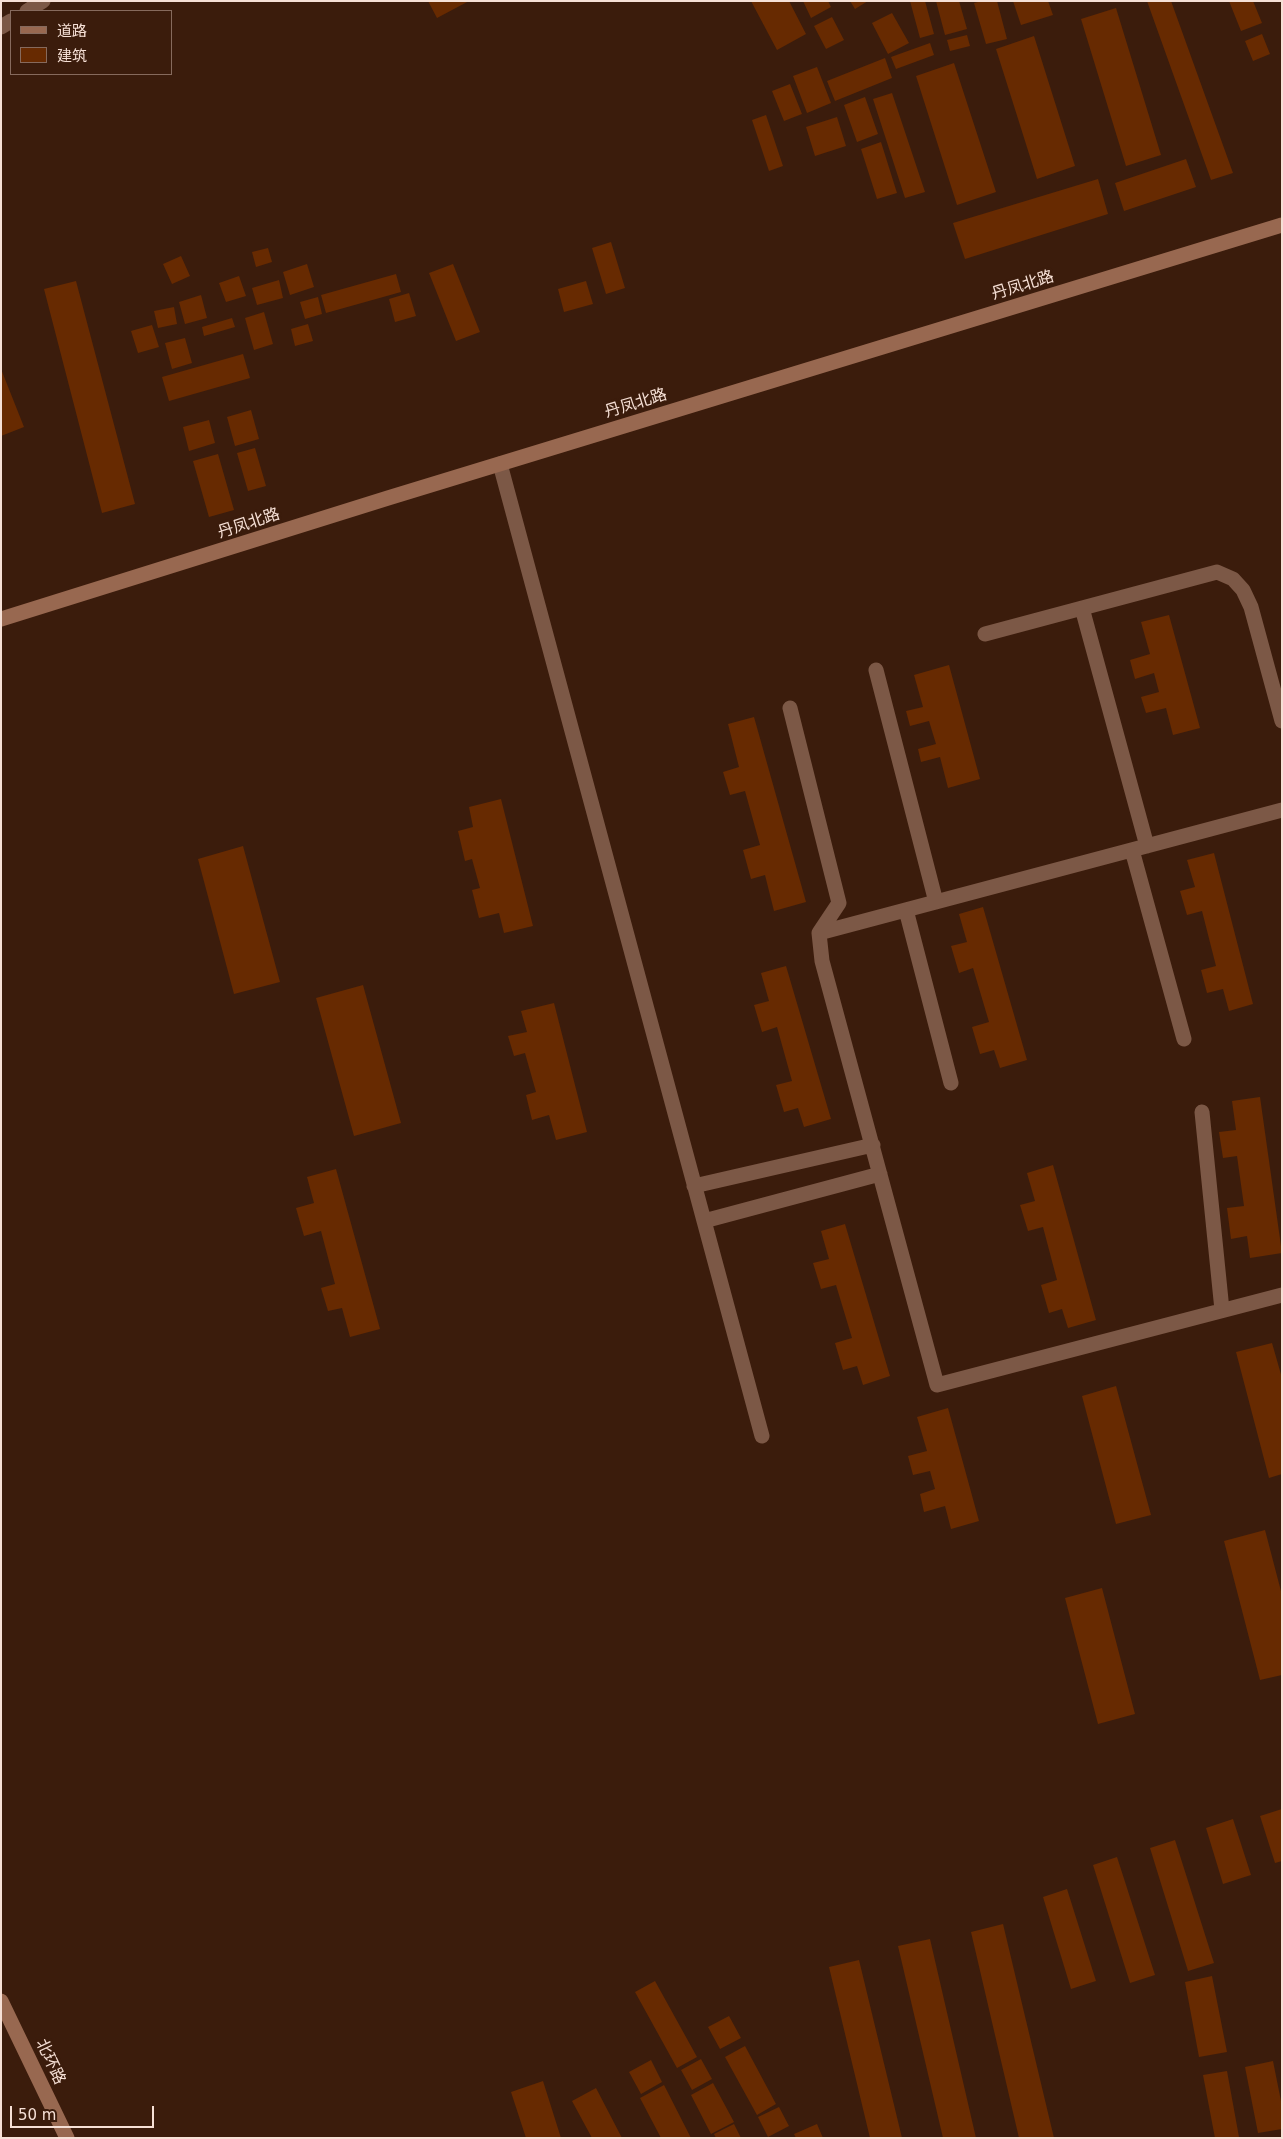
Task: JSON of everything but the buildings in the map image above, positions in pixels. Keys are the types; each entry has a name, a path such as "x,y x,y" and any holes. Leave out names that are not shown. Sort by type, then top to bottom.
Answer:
{"main road":[{"name":"丹凤北路","path":"1,619 1282,225"},
{"name":"北环路","path":"1,2001 66,2138"}],"street":[{"path":"29,10 43,1"},
{"path":"500,464 762,1436"},
{"path":"985,634 1217,572 1233,579 1243,590 1252,607 1282,721"},
{"path":"1082,608 1184,1039"},
{"path":"876,670 936,902"},
{"path":"790,708 839,903 819,933 822,961 937,1385 1282,1294"},
{"path":"819,933 1282,810"},
{"path":"906,910 951,1083"},
{"path":"1202,1112 1222,1310"},
{"path":"694,1186 873,1145"},
{"path":"704,1221 880,1174"}]}
